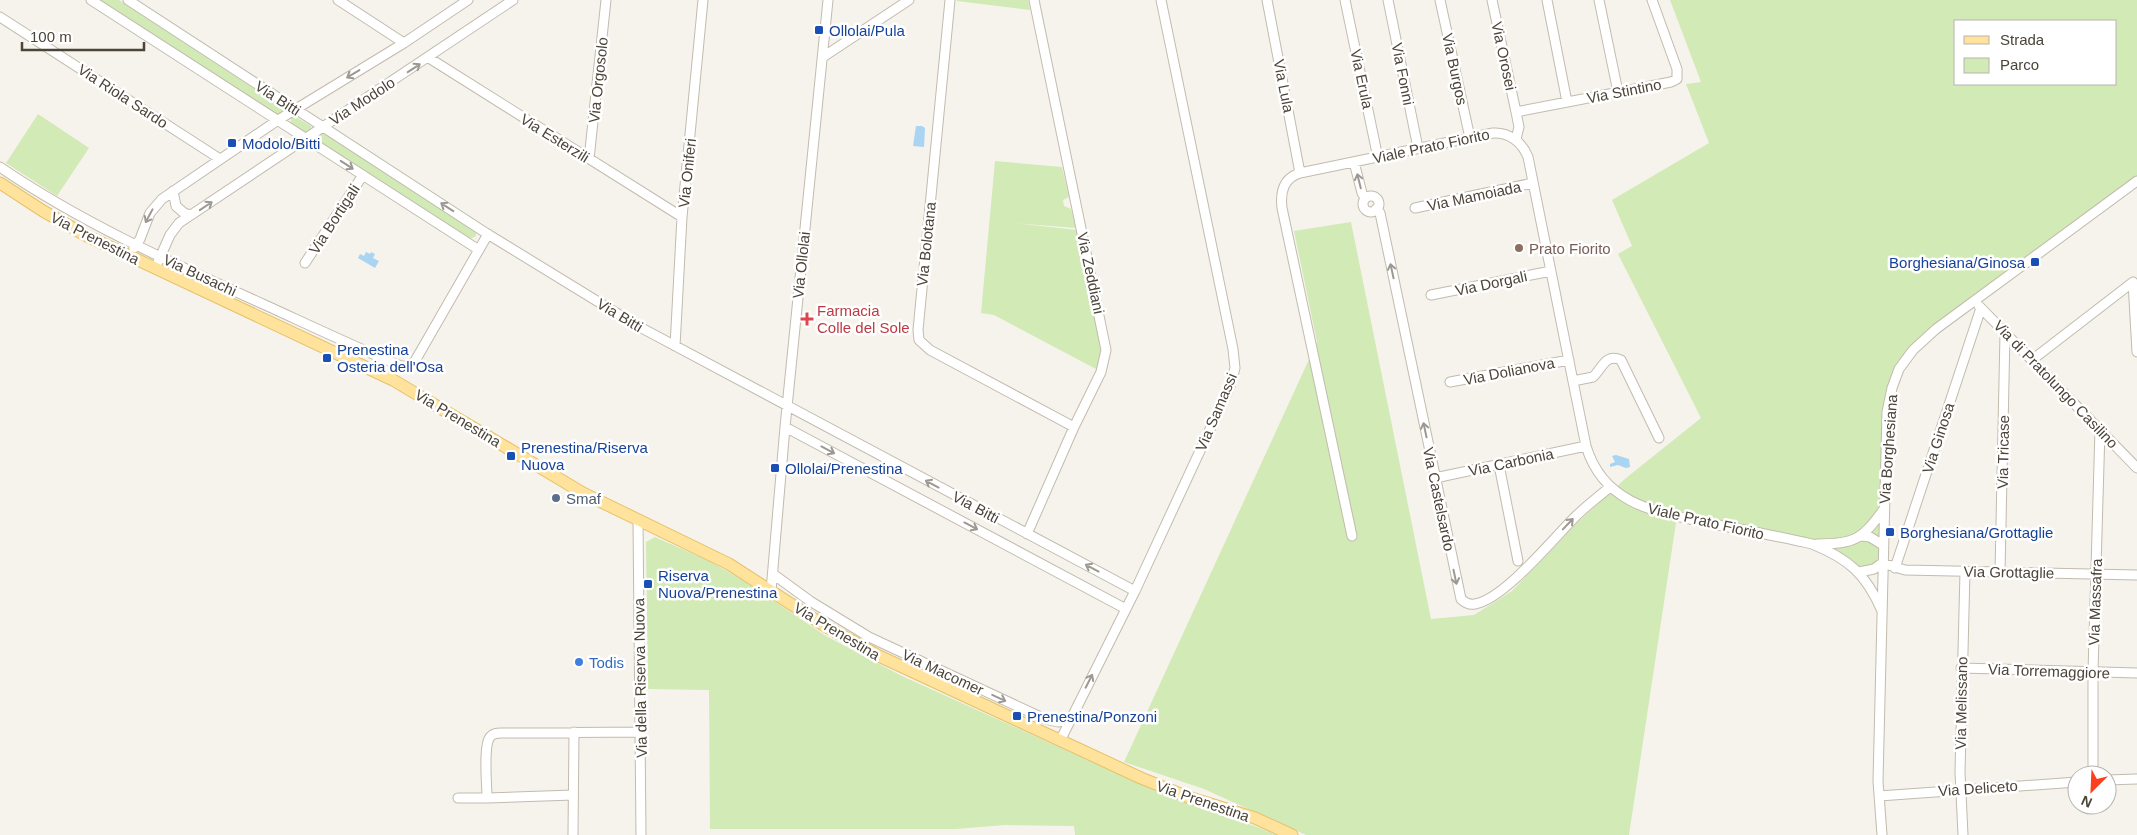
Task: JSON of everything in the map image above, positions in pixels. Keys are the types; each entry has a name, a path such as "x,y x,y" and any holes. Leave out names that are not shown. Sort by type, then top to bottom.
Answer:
{"main road":[{"name":"Via Prenestina","path":"0,183 56,219 125,254 393,380 565,483 638,521 730,564 825,626 867,650 1159,786 1249,816 1292,835"}],"street":[{"name":"Via Bitti","path":"91,0 479,250"},
{"name":"Via Bitti","path":"128,0 488,234 620,315 787,406 1135,590"},
{"path":"338,0 404,43"},
{"name":"Via Modolo","path":"125,254 136,245 152,210 162,199 278,120 404,43 468,0"},
{"name":"Via Modolo","path":"155,269 175,227 513,0"},
{"name":"Via Orgosolo","path":"589,159 606,0"},
{"name":"Via Oniferi","path":"675,346 682,217 703,0"},
{"name":"Via Ollolai","path":"771,591 787,406 828,0"},
{"path":"823,57 909,0"},
{"name":"Via Bolotana","path":"950,0 920,311 919,340 928,349 1074,427"},
{"name":"Via Zeddiani","path":"1027,534 1074,427 1101,372 1105,360 1106,346 1034,0"},
{"name":"Via Samassi","path":"1060,741 1135,590 1230,386 1235,368 1233,349 1161,0"},
{"name":"Via Lula","path":"1266,0 1300,173"},
{"name":"Via Erula","path":"1345,0 1378,158"},
{"name":"Via Fonni","path":"1388,0 1418,148"},
{"name":"Via Burgos","path":"1440,0 1470,138"},
{"name":"Via Orosei","path":"1492,0 1516,112"},
{"path":"1547,0 1568,102"},
{"path":"1599,0 1618,92"},
{"name":"Via Stintino","path":"1516,112 1671,82 1678,77 1677,69 1652,0"},
{"name":"Via Riola Sardo","path":"0,17 220,159"},
{"name":"Via Esterzili","path":"428,58 682,217"},
{"path":"1516,112 1519,127 1516,139"},
{"name":"Viale Prato Fiorito","path":"1300,173 1497,133 1516,139 1527,154 1586,446 1596,471 1610,487 1631,501 1649,509 1812,544 1840,556 1859,572 1871,589 1882,611"},
{"name":"Via Castelsardo","path":"1354,162 1362,193 1365,198 1371,196 1376,198 1378,204 1376,209 1380,213 1459,595 1462,601 1472,604 1480,602 1511,582 1577,515 1610,487"},
{"name":"Via Busachi","path":"0,167 32,189 85,220 197,274 399,365 409,366 416,360 479,250"},
{"path":"1300,173 1291,177 1284,184 1281,194 1282,208 1352,536"},
{"name":"Via Bortigali","path":"305,263 363,175"},
{"name":"Via Borghesiana","path":"1882,835 1879,796 1882,563 1887,412 1896,375 1905,360 1922,342 1974,301 2137,181"},
{"name":"Via Mamoiada","path":"1415,208 1533,184"},
{"path":"173,191 176,206 184,213 191,215"},
{"path":"479,250 488,234"},
{"name":"Via Dorgali","path":"1431,295 1551,271"},
{"path":"191,286 197,274"},
{"path":"2032,360 2133,282 2137,352"},
{"name":"Via di Pratolungo Casilino","path":"1974,301 2137,468"},
{"name":"Via Ginosa","path":"1895,568 1981,308"},
{"name":"Via Tricase","path":"2000,572 2006,333"},
{"path":"1573,381 1593,377 1602,364 1609,359 1621,360 1659,438"},
{"name":"Via Dolianova","path":"1450,382 1569,360"},
{"name":"Via Bitti","path":"785,427 1126,609"},
{"name":"Via Massafra","path":"2094,765 2094,672 2100,429"},
{"name":"Via Carbonia","path":"1435,478 1586,446"},
{"path":"1499,465 1518,561"},
{"path":"1861,536 1870,528 1884,508"},
{"name":"Via della Riserva Nuova","path":"638,521 641,835"},
{"path":"1861,536 1870,537 1883,545"},
{"name":"Viale Prato Fiorito","path":"1812,544 1844,542 1861,536"},
{"path":"1859,572 1874,569 1882,563"},
{"name":"Via Grottaglie","path":"1882,563 1905,570 2137,575"},
{"name":"Via Melissano","path":"1963,835 1960,789 1961,668 1965,571"},
{"name":"Via Macomer","path":"773,574 836,617 891,648 1049,720 1058,722 1070,720"},
{"name":"Via Torremaggiore","path":"1961,668 2137,673"},
{"path":"487,798 487,747 491,736 501,732 640,732"},
{"path":"573,835 574,732"},
{"path":"2117,779 2137,778"},
{"name":"Via Deliceto","path":"1879,796 2067,783"},
{"path":"458,798 573,795"}],"green space":[{"path":"100,0 119,0 280,105 284,110 280,114 275,113"},
{"path":"1028,0 1030,10 957,1"},
{"path":"1670,0 2137,0 2137,181 1922,342 1892,388 1882,563 1856,569 1812,544 1677,516 1629,835 1306,835 1204,789 1124,762 1317,342 1294,231 1351,222 1431,619 1474,615 1512,591 1576,524 1626,478 1701,418 1618,254 1632,246 1612,200 1709,143 1686,84 1701,82"},
{"path":"38,114 89,148 57,196 6,163"},
{"path":"294,116 311,126 312,130 306,133 291,123 291,118"},
{"path":"319,133 326,134 473,230 476,232 476,236 470,239 315,140"},
{"path":"995,161 1062,167 1069,197 1063,200 1064,206 1071,209 1076,228 1013,223 1077,230 1103,356 1096,369 994,315 981,313"},
{"path":"655,537 709,561 741,579 826,636 902,676 1167,796 1226,815 1277,835 1075,835 1074,826 1005,825 956,829 710,829 709,690 648,689 646,542"}],"water":[{"path":"916,126 925,128 924,147 913,146"},
{"path":"366,252 375,254 373,258 379,261 375,268 358,258 360,254 364,256"},
{"path":"1616,455 1629,459 1630,467 1626,468 1618,465 1610,467 1610,464 1615,462 1612,456"}],"place":[{"name":"Ollolai/Pula","path":"819,30"},
{"name":"Modolo/Bitti","path":"232,143"},
{"name":"Prato Fiorito","path":"1519,248"},
{"name":"Borghesiana/Ginosa","path":"2035,262"},
{"name":"Farmacia Colle del Sole","path":"807,319"},
{"name":"Prenestina Osteria dell'Osa","path":"327,358"},
{"name":"Prenestina/Riserva Nuova","path":"511,456"},
{"name":"Ollolai/Prenestina","path":"775,468"},
{"name":"Smaf","path":"556,498"},
{"name":"Borghesiana/Grottaglie","path":"1890,532"},
{"name":"Riserva Nuova/Prenestina","path":"648,584"},
{"name":"Todis","path":"579,662"},
{"name":"Prenestina/Ponzoni","path":"1017,716"}]}
